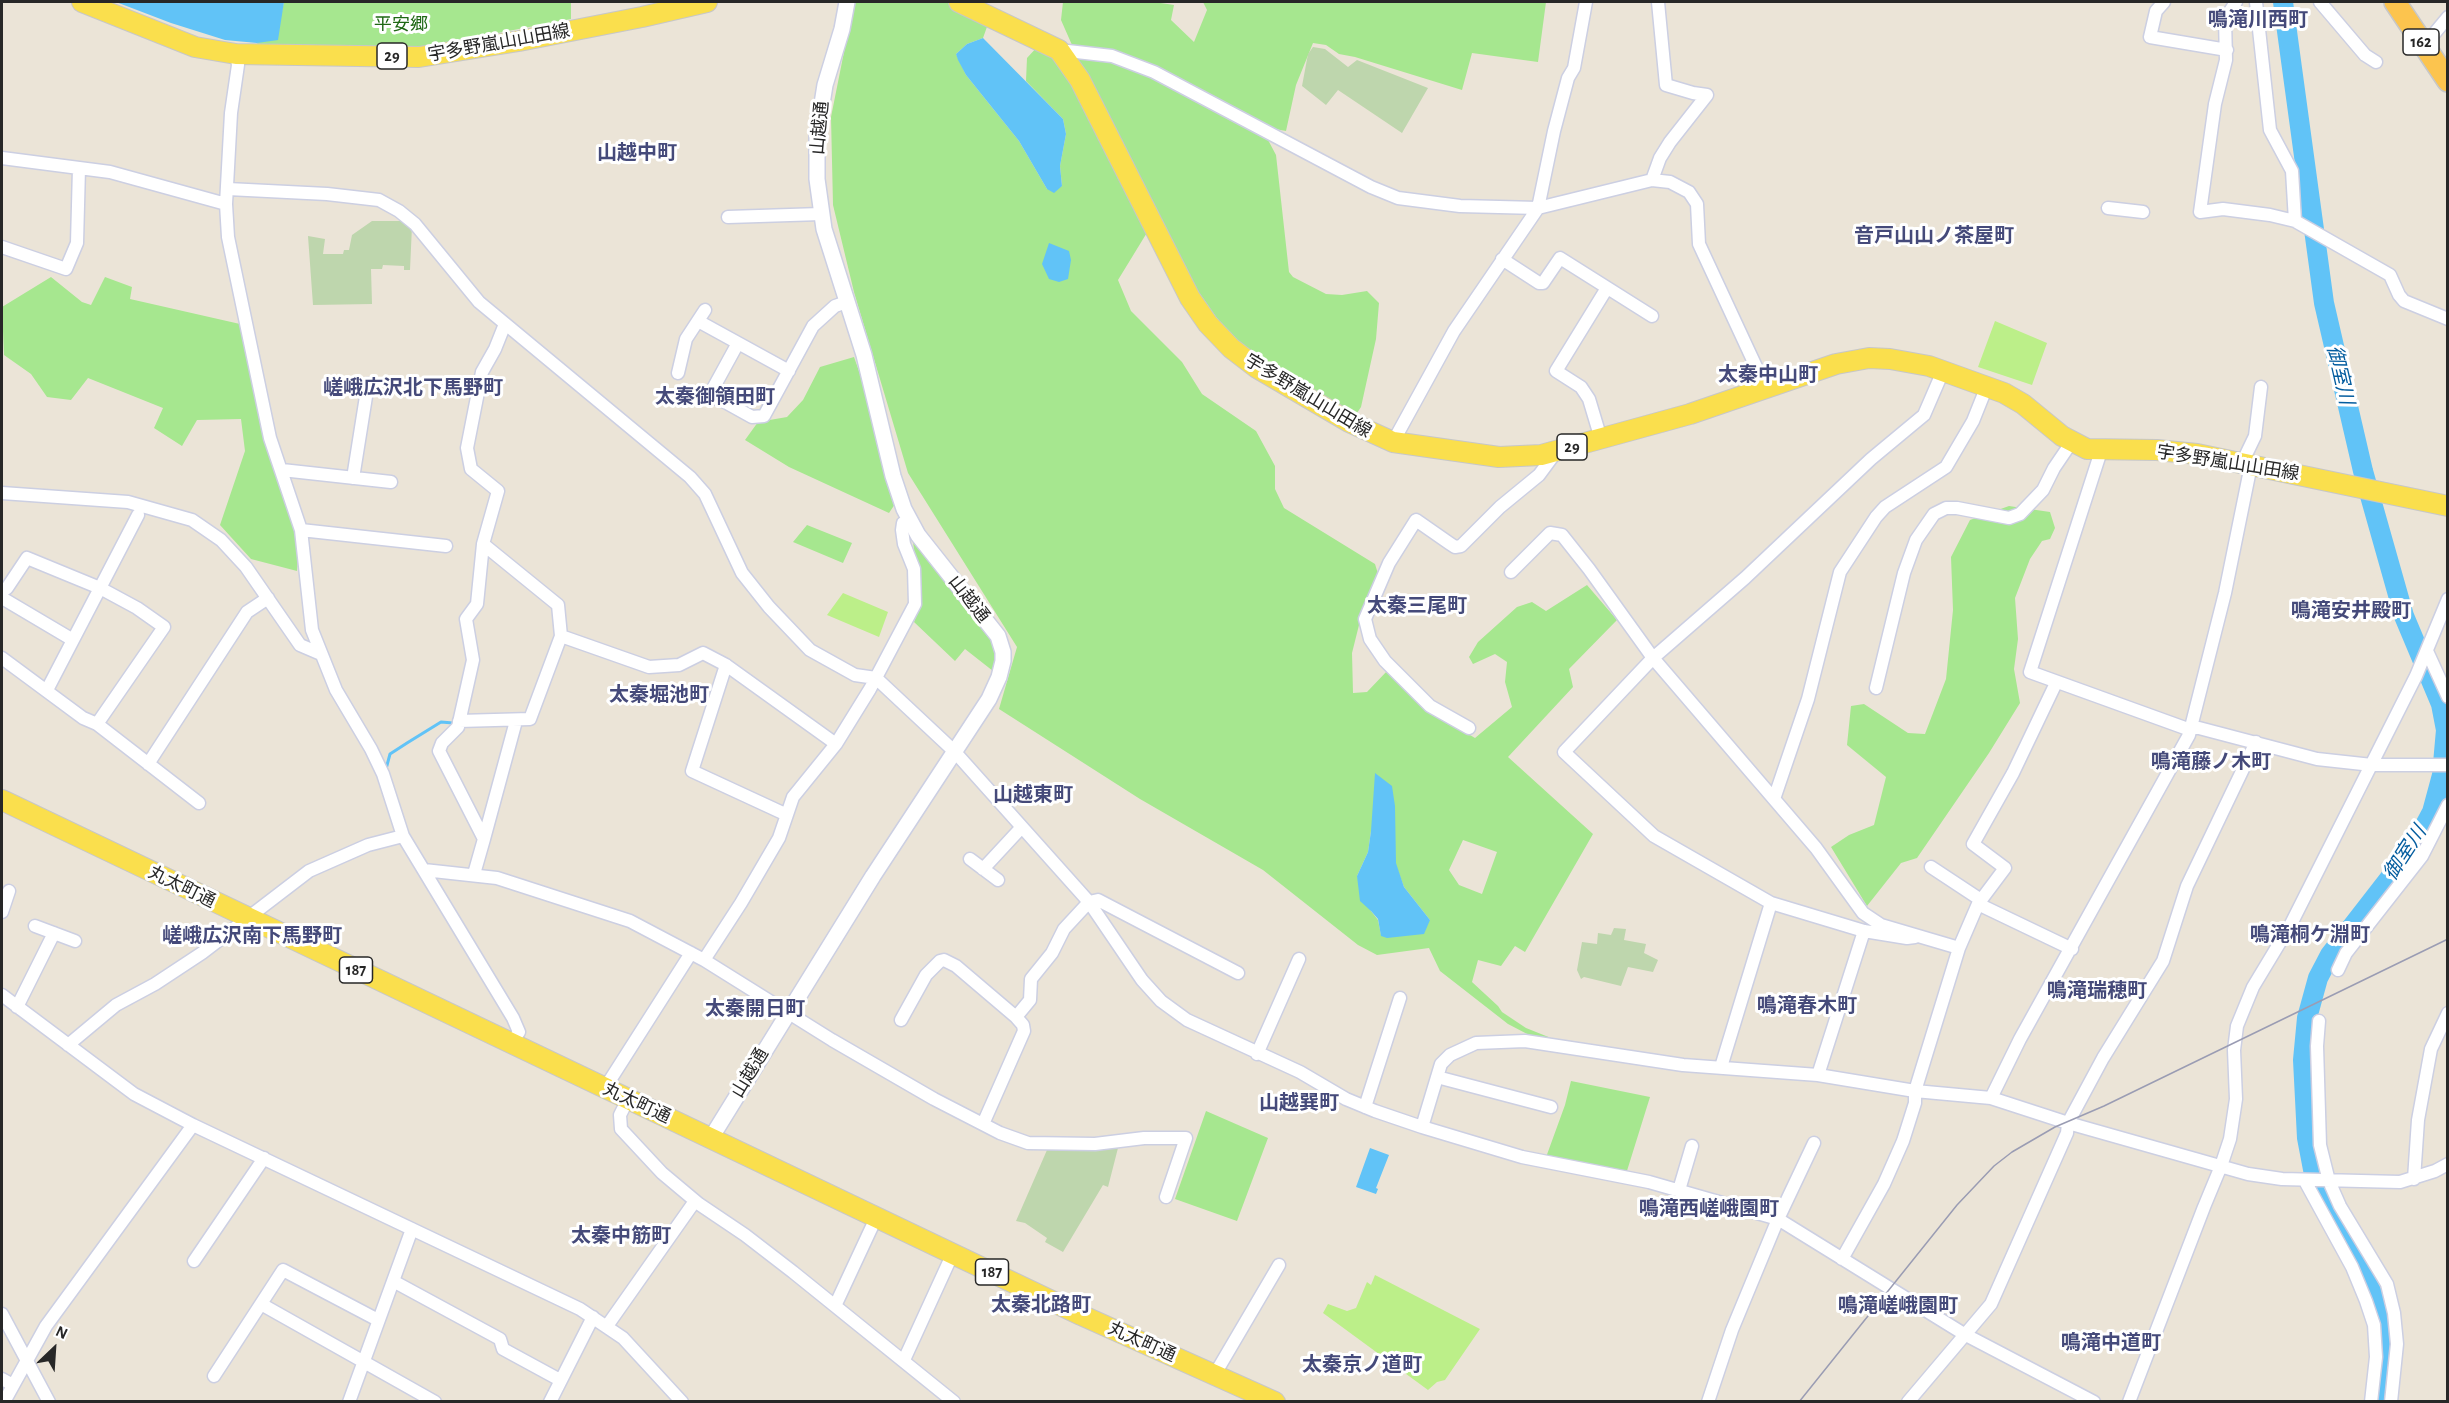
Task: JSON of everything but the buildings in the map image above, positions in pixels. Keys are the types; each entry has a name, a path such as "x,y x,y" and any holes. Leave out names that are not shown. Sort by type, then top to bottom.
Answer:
{"highway":[{"name":"162","path":"2395,2 2448,81"}],"main road":[{"name":"宇多野嵐山山田線","path":"82,2 195,47 236,54 419,57 519,41 707,2"},
{"name":"宇多野嵐山山田線","path":"959,2 1059,50 1080,80 1190,298 1208,324 1231,348 1257,368 1356,426 1392,442 1499,457 1526,457 1556,452 1670,420 1828,367 1869,358 1902,360 1943,370 1987,386 2023,404 2071,442 2087,449 2177,451 2448,506"},
{"name":"丸太町通","path":"2,800 247,919 1081,1315 1275,1401"}],"street":[{"name":"山越通","path":"711,1138 787,1013 993,692 1002,670 1003,652 998,636 929,549 910,519 896,487 864,355 821,214 816,167 819,117 847,2"},
{"path":"1392,442 1454,332 1538,208 1557,120 1568,78 1574,68 1586,2"},
{"path":"1652,180 1660,158 1670,142 1707,94 1692,93 1666,85 1658,2"},
{"path":"2164,2 2156,11 2150,37 2227,50"},
{"path":"2236,2 2225,19 2227,50 2215,104 2200,212 2223,209 2270,215 2295,221 2321,238 2390,274 2398,295 2404,301 2448,319"},
{"path":"2256,2 2270,129 2292,171 2295,221"},
{"path":"2320,2 2365,55 2376,62"},
{"path":"2424,46 2448,17"},
{"path":"1059,50 1112,56 1154,72 1371,188 1398,198 1460,206 1538,208 1652,180 1660,179 1680,187 1689,192 1697,204 1699,244 1758,371 1770,388"},
{"path":"236,54 238,65 231,113 226,204 228,237 270,438 301,530 305,549 310,621 336,690 372,749 383,774 403,836 513,1018 519,1032 511,1043"},
{"path":"2,158 110,172 226,204"},
{"path":"2,247 66,269 77,243 79,168"},
{"path":"228,189 327,194 379,200 399,211 415,225 479,302 690,477 705,494 742,573 769,608 810,650 855,675 876,678 954,750 1089,902 1142,980 1161,1001 1187,1020 1300,1072 1365,1107 1422,1127 1522,1158 1649,1182 1778,1218 1964,1334 2094,1401"},
{"path":"2108,208 2143,213"},
{"path":"728,218 821,214"},
{"path":"1502,259 1539,283 1543,283 1560,258 1652,316"},
{"path":"1601,439 1589,399 1581,387 1556,371 1607,288"},
{"path":"738,343 709,396 752,417 764,416 813,326 835,306 847,302"},
{"path":"678,373 686,339 701,316 738,343 789,371"},
{"path":"484,839 439,751 442,743 458,727 473,660 466,619 477,604 483,544 498,491 471,469 468,448 482,372 505,324"},
{"path":"1943,370 1924,415 1870,459 1745,578 1653,658 1564,752 1654,836 1771,903 1864,931 1907,938 1915,937 1959,948"},
{"path":"353,478 368,384"},
{"path":"1774,799 1808,699 1840,572 1885,507 1946,467 1972,421 1987,386"},
{"path":"1991,1098 2020,1039 2189,735 2225,593 2246,464 2255,436 2261,387"},
{"path":"1876,688 1904,573 1916,540 1934,514 1946,508 1957,508 2009,518 2020,514 2043,490 2071,442"},
{"path":"2101,450 2030,672 2190,728 2199,728 2317,759 2372,765 2443,765"},
{"path":"1469,728 1430,706 1385,661 1370,639 1365,619 1389,563 1416,520 1455,547 1461,546 1500,507 1539,475 1556,452"},
{"path":"282,470 391,482"},
{"path":"2,493 128,502 192,520 221,540 246,567 300,645 321,654"},
{"path":"47,690 138,515"},
{"path":"704,960 779,838 785,814 799,788 836,744 876,678 915,604 914,569 904,544 902,530 903,523 910,519"},
{"path":"301,530 446,546"},
{"path":"1511,572 1550,533 1562,536 1590,569 1653,658 1816,848 1863,914 1875,922 1910,932 1915,937"},
{"path":"459,721 530,719 561,636 558,605 483,544"},
{"path":"2,591 7,588 27,558 100,588 137,608 164,627 97,724"},
{"path":"2,598 73,640"},
{"path":"148,764 247,612 268,598"},
{"path":"2129,1401 2222,1166 2234,1117 2234,1050 2237,1026 2253,987 2291,924 2416,676 2448,599"},
{"path":"561,636 649,667 679,665 703,653 726,665 836,744"},
{"path":"2427,652 2448,697"},
{"path":"2,658 83,718 97,724 199,803"},
{"path":"726,665 692,771 785,814"},
{"path":"1842,1259 1884,1184 1903,1141 1915,1103 1915,1091 1959,948 1979,902 2004,868 1973,844 2013,773 2056,683"},
{"path":"474,874 516,721"},
{"path":"1908,1401 1991,1304 2067,1132 2068,1123 2103,1058 2157,973 2187,885 2256,742"},
{"path":"2338,970 2346,953 2422,856 2448,805"},
{"path":"983,869 1022,828"},
{"path":"68,1045 116,1005 155,984 247,919 309,871 368,845 403,836"},
{"path":"970,859 998,879"},
{"path":"1931,867 1979,902 2072,949"},
{"path":"423,870 497,878 630,921 691,952 787,1013 934,1099 983,1124 1028,1143 1095,1144 1144,1138 1186,1138 1166,1197"},
{"path":"2,912 9,891"},
{"path":"1016,1017 1030,1000 1030,979 1052,953 1064,929 1089,902 1098,900 1238,973"},
{"path":"1721,1067 1771,903"},
{"path":"36,926 75,941"},
{"path":"1818,1075 1864,931"},
{"path":"17,1007 54,933"},
{"path":"605,1088 691,952"},
{"path":"1257,1054 1299,959"},
{"path":"901,1020 926,975 944,960 956,966 1023,1024 1024,1031 983,1124"},
{"path":"2,995 134,1094 593,1317 623,1338 682,1401"},
{"path":"1365,1107 1400,998"},
{"path":"2414,1179 2418,1120 2431,1049 2448,1013"},
{"path":"2319,1021 2317,1107 2320,1145 2329,1181 2340,1206 2387,1284 2394,1313 2397,1344 2391,1401"},
{"path":"1422,1127 1441,1064 1450,1055 1465,1046 1490,1041 1526,1041 1683,1065 1818,1075 1915,1091 1991,1098 2068,1123 2248,1174 2308,1181 2400,1182 2435,1172 2448,1164"},
{"path":"1437,1077 1551,1107"},
{"path":"628,1099 620,1115 621,1129 662,1173 695,1201 745,1235 954,1401"},
{"path":"4,1401 7,1382 26,1359 46,1326 194,1125"},
{"path":"1708,1401 1732,1330 1778,1218 1814,1143"},
{"path":"1679,1190 1692,1146"},
{"path":"194,1261 264,1158"},
{"path":"2308,1181 2352,1267 2373,1325 2376,1356 2371,1401"},
{"path":"607,1326 695,1201"},
{"path":"835,1306 876,1218"},
{"path":"349,1401 412,1229"},
{"path":"904,1360 953,1253"},
{"path":"1215,1374 1279,1265"},
{"path":"214,1376 283,1270 378,1320"},
{"path":"393,1281 501,1339 503,1349 560,1380"},
{"path":"261,1304 435,1401"},
{"path":"2,1314 49,1401"},
{"path":"550,1401 593,1317"}],"green space":[{"name":"平安郷","path":"284,2 571,2 571,19 409,50 254,46 279,25"},
{"path":"854,2 986,2 982,21 988,24 983,38 967,44 956,54 966,75 1019,141 1047,189 1062,186 1060,166 1066,134 1063,119 1026,81 1027,58 1038,46 1070,72 1148,231 1118,280 1131,311 1182,362 1202,394 1256,431 1275,466 1275,489 1284,508 1375,564 1379,577 1360,621 1352,653 1353,693 1367,692 1387,671 1435,714 1475,738 1512,707 1505,682 1507,662 1495,654 1473,664 1469,657 1478,642 1517,607 1532,602 1546,611 1587,585 1617,620 1569,669 1573,687 1508,757 1593,834 1525,952 1515,946 1501,966 1478,960 1472,982 1502,1012 1526,1028 1551,1038 1531,1036 1508,1024 1440,971 1429,948 1377,955 1358,945 1263,870 1140,799 999,709 1017,647 908,473 854,292 833,205 831,117","holes":["1395,806 1395,863 1404,887 1430,920 1381,935 1378,920 1371,911 1357,876 1368,852 1371,831","1463,840 1497,852 1482,894 1459,885 1449,870"]},
{"path":"1063,2 1154,2 1174,5 1171,20 1194,42 1207,10 1203,2 1546,2 1538,62 1472,53 1462,90 1339,54 1326,45 1313,43 1296,85 1286,131 1275,129 1156,67 1113,50 1072,45 1061,20"},
{"path":"1313,47 1325,49 1348,67 1357,60 1428,88 1402,133 1338,90 1326,105 1302,86 1308,54"},
{"path":"1075,57 1111,61 1153,77 1267,138 1276,155 1289,272 1293,277 1326,294 1342,295 1367,291 1379,303 1376,339 1361,407 1355,416 1263,362 1228,334 1198,291"},
{"path":"372,221 406,221 412,226 410,270 404,270 404,266 383,265 382,269 371,269 372,304 313,305 308,236 325,239 323,254 343,254 344,250 349,250 352,235"},
{"path":"51,277 82,302 91,305 105,277 132,287 130,299 240,324 299,542 297,571 251,559 220,525 245,451 241,419 197,420 182,446 154,428 163,408 88,378 71,400 47,397 31,374 4,355 2,307"},
{"path":"1995,321 2047,343 2032,385 1978,367"},
{"path":"854,357 865,388 876,440 895,504 889,513 789,467 745,440 758,422 787,417 803,400 820,367"},
{"path":"2009,506 2050,512 2055,528 2050,539 2042,541 2030,559 2015,598 2018,639 2014,669 2020,703 1989,753 1917,858 1901,863 1867,906 1831,847 1849,835 1874,825 1886,777 1847,745 1851,706 1864,704 1908,733 1925,734 1946,679 1953,610 1951,557 1970,520"},
{"path":"807,525 852,543 843,563 793,542"},
{"path":"913,541 990,639 997,651 993,671 965,649 955,661 914,622 920,606"},
{"path":"843,593 888,612 879,637 827,615"},
{"path":"1614,928 1626,929 1624,940 1646,944 1644,953 1658,960 1653,972 1628,967 1621,986 1584,977 1581,979 1577,970 1582,942 1597,944 1598,933 1611,935"},
{"path":"1571,1081 1650,1097 1626,1174 1545,1160 1565,1105"},
{"path":"1206,1111 1268,1138 1237,1221 1175,1199"},
{"path":"1118,1148 1108,1187 1103,1185 1063,1252 1045,1242 1047,1238 1025,1223 1016,1221 1047,1150"},
{"path":"1375,1275 1480,1329 1445,1380 1437,1382 1428,1390 1323,1313 1328,1304 1347,1311 1356,1308 1367,1282 1371,1285"}],"water":[{"path":"116,2 284,2 278,40 257,43 225,40"},
{"path":"983,38 1063,119 1066,134 1060,166 1062,186 1054,193 1047,189 1019,141 966,75 958,60 956,54 967,44"},
{"path":"1049,243 1069,251 1071,260 1068,279 1059,282 1049,279 1042,264"},
{"path":"1375,773 1392,786 1395,806 1396,863 1404,887 1430,920 1424,934 1387,938 1381,936 1378,919 1360,901 1357,876 1368,852"},
{"path":"1370,1148 1389,1155 1376,1188 1378,1189 1376,1194 1356,1187"}],"waterway":[{"name":"御室川","path":"2283,2 2324,303 2363,471 2404,616 2441,704 2446,730 2442,775 2432,812 2396,870 2330,955 2318,978 2307,1018 2303,1060 2307,1138 2315,1180 2373,1295 2386,1345 2387,1369 2383,1402"},
{"path":"386,769 390,754 441,722 453,723"}],"tram line":[{"path":"1799,1402 1957,1205 1994,1166 2012,1152 2055,1127 2104,1106 2448,939"}],"district":[{"name":"鳴滝川西町","path":"2258,20"},
{"name":"山越中町","path":"637,153"},
{"name":"音戸山山ノ茶屋町","path":"1934,236"},
{"name":"太秦中山町","path":"1768,375"},
{"name":"嵯峨広沢北下馬野町","path":"413,388"},
{"name":"太秦御領田町","path":"715,397"},
{"name":"太秦三尾町","path":"1417,606"},
{"name":"鳴滝安井殿町","path":"2351,611"},
{"name":"太秦堀池町","path":"659,695"},
{"name":"鳴滝藤ノ木町","path":"2211,762"},
{"name":"山越東町","path":"1033,795"},
{"name":"鳴滝桐ケ淵町","path":"2310,935"},
{"name":"嵯峨広沢南下馬野町","path":"252,936"},
{"name":"鳴滝瑞穂町","path":"2097,991"},
{"name":"鳴滝春木町","path":"1807,1006"},
{"name":"太秦開日町","path":"755,1009"},
{"name":"山越巽町","path":"1299,1103"},
{"name":"鳴滝西嵯峨園町","path":"1709,1209"},
{"name":"太秦中筋町","path":"621,1236"},
{"name":"太秦北路町","path":"1041,1305"},
{"name":"鳴滝嵯峨園町","path":"1898,1306"},
{"name":"鳴滝中道町","path":"2111,1343"},
{"name":"太秦京ノ道町","path":"1362,1365"}]}
